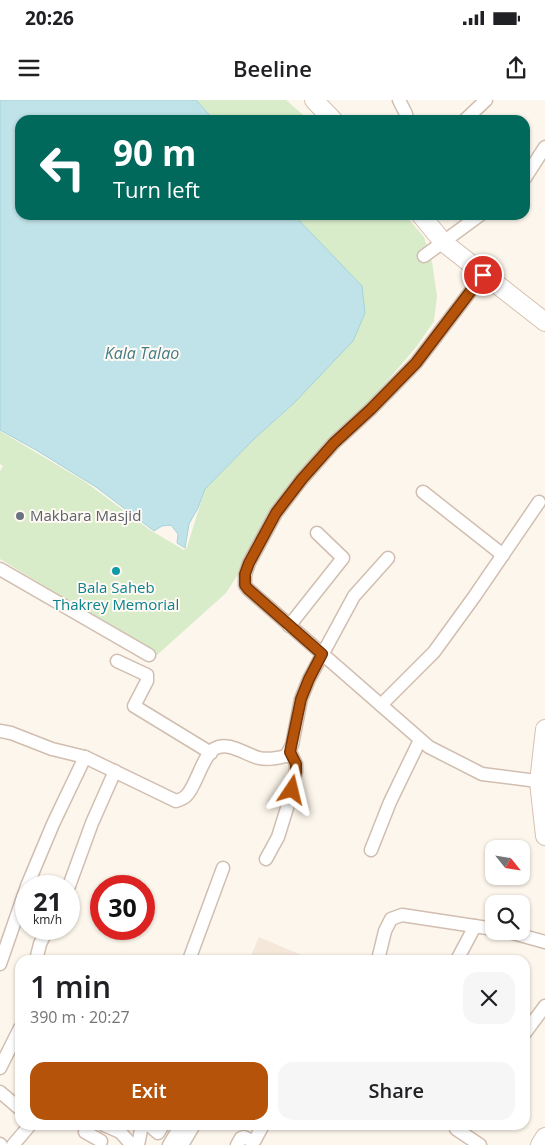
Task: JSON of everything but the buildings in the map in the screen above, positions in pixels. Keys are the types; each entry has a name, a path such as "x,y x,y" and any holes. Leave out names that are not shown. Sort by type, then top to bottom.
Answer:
{"main road":[{"path":"314,100 328,115"},
{"path":"425,220 443,242 545,322"},
{"path":"545,729 542,782 545,836"},
{"path":"540,1145 545,1137"}],"street":[{"path":"399,100 406,115"},
{"path":"470,115 486,100"},
{"path":"530,170 545,147"},
{"path":"424,256 473,220"},
{"path":"483,275 416,363 371,409 334,443 302,479 276,513 249,563 245,574 245,585 289,626 429,747 482,774 542,782"},
{"path":"423,492 504,555"},
{"path":"380,705 434,652 504,555 539,502"},
{"path":"289,626 343,558 317,533"},
{"path":"0,731 11,733 52,749 85,757 176,801 187,796 211,753 220,746 228,746 260,758 280,758 286,756 290,752 301,699 309,679 354,596 388,558"},
{"path":"0,569 148,654"},
{"path":"117,661 147,674 147,681 134,706 211,753"},
{"path":"371,850 390,802 420,740"},
{"path":"266,859 280,830 296,772 296,764 290,752"},
{"path":"32,875 53,824 85,757"},
{"path":"73,875 92,824 115,771"},
{"path":"192,955 223,868"},
{"path":"379,955 385,931 391,919 402,915 485,928"},
{"path":"0,964 15,922"},
{"path":"460,955 475,926"},
{"path":"530,938 545,942"},
{"path":"37,955 42,940"},
{"path":"530,1026 545,1006"},
{"path":"0,1068 15,1038"},
{"path":"0,1092 15,1105"},
{"path":"13,1145 26,1130"},
{"path":"123,1130 132,1145"},
{"path":"138,1145 141,1130"},
{"path":"159,1130 174,1143"},
{"path":"174,1143 179,1130"},
{"path":"174,1143 188,1130"},
{"path":"238,1145 244,1137 252,1141 255,1140 260,1130"},
{"path":"458,1130 480,1145"},
{"path":"85,1132 101,1142"}],"shaded area":[{"path":"259,937 301,955 251,955"}],"green space":[{"path":"196,100 286,100 303,115 210,115"},
{"path":"299,220 409,220 424,237 432,262 437,296 434,321 417,346 283,504 226,593 157,655 0,559 0,471 3,466 0,464 0,431 84,481 150,530 184,550 187,547 205,489 254,439 294,403 362,286"}],"water":[{"name":"Kala Talao","path":"0,100 196,100 210,115 15,115 15,220 299,220 362,286 365,313 353,341 294,403 254,439 205,489 198,508 189,524 185,548 177,543 178,534 171,525 162,526 154,531 96,487 0,430"}],"place":[{"name":"Makbara Masjid","path":"20,516"},
{"name":"Bala Saheb Thakrey Memorial","path":"116,571"}],"route":[{"path":"292,790 296,764 290,752 301,699 322,654 248,589 244,579 249,563 268,531 276,513 302,479 334,443 371,409 416,363 483,275"}]}
